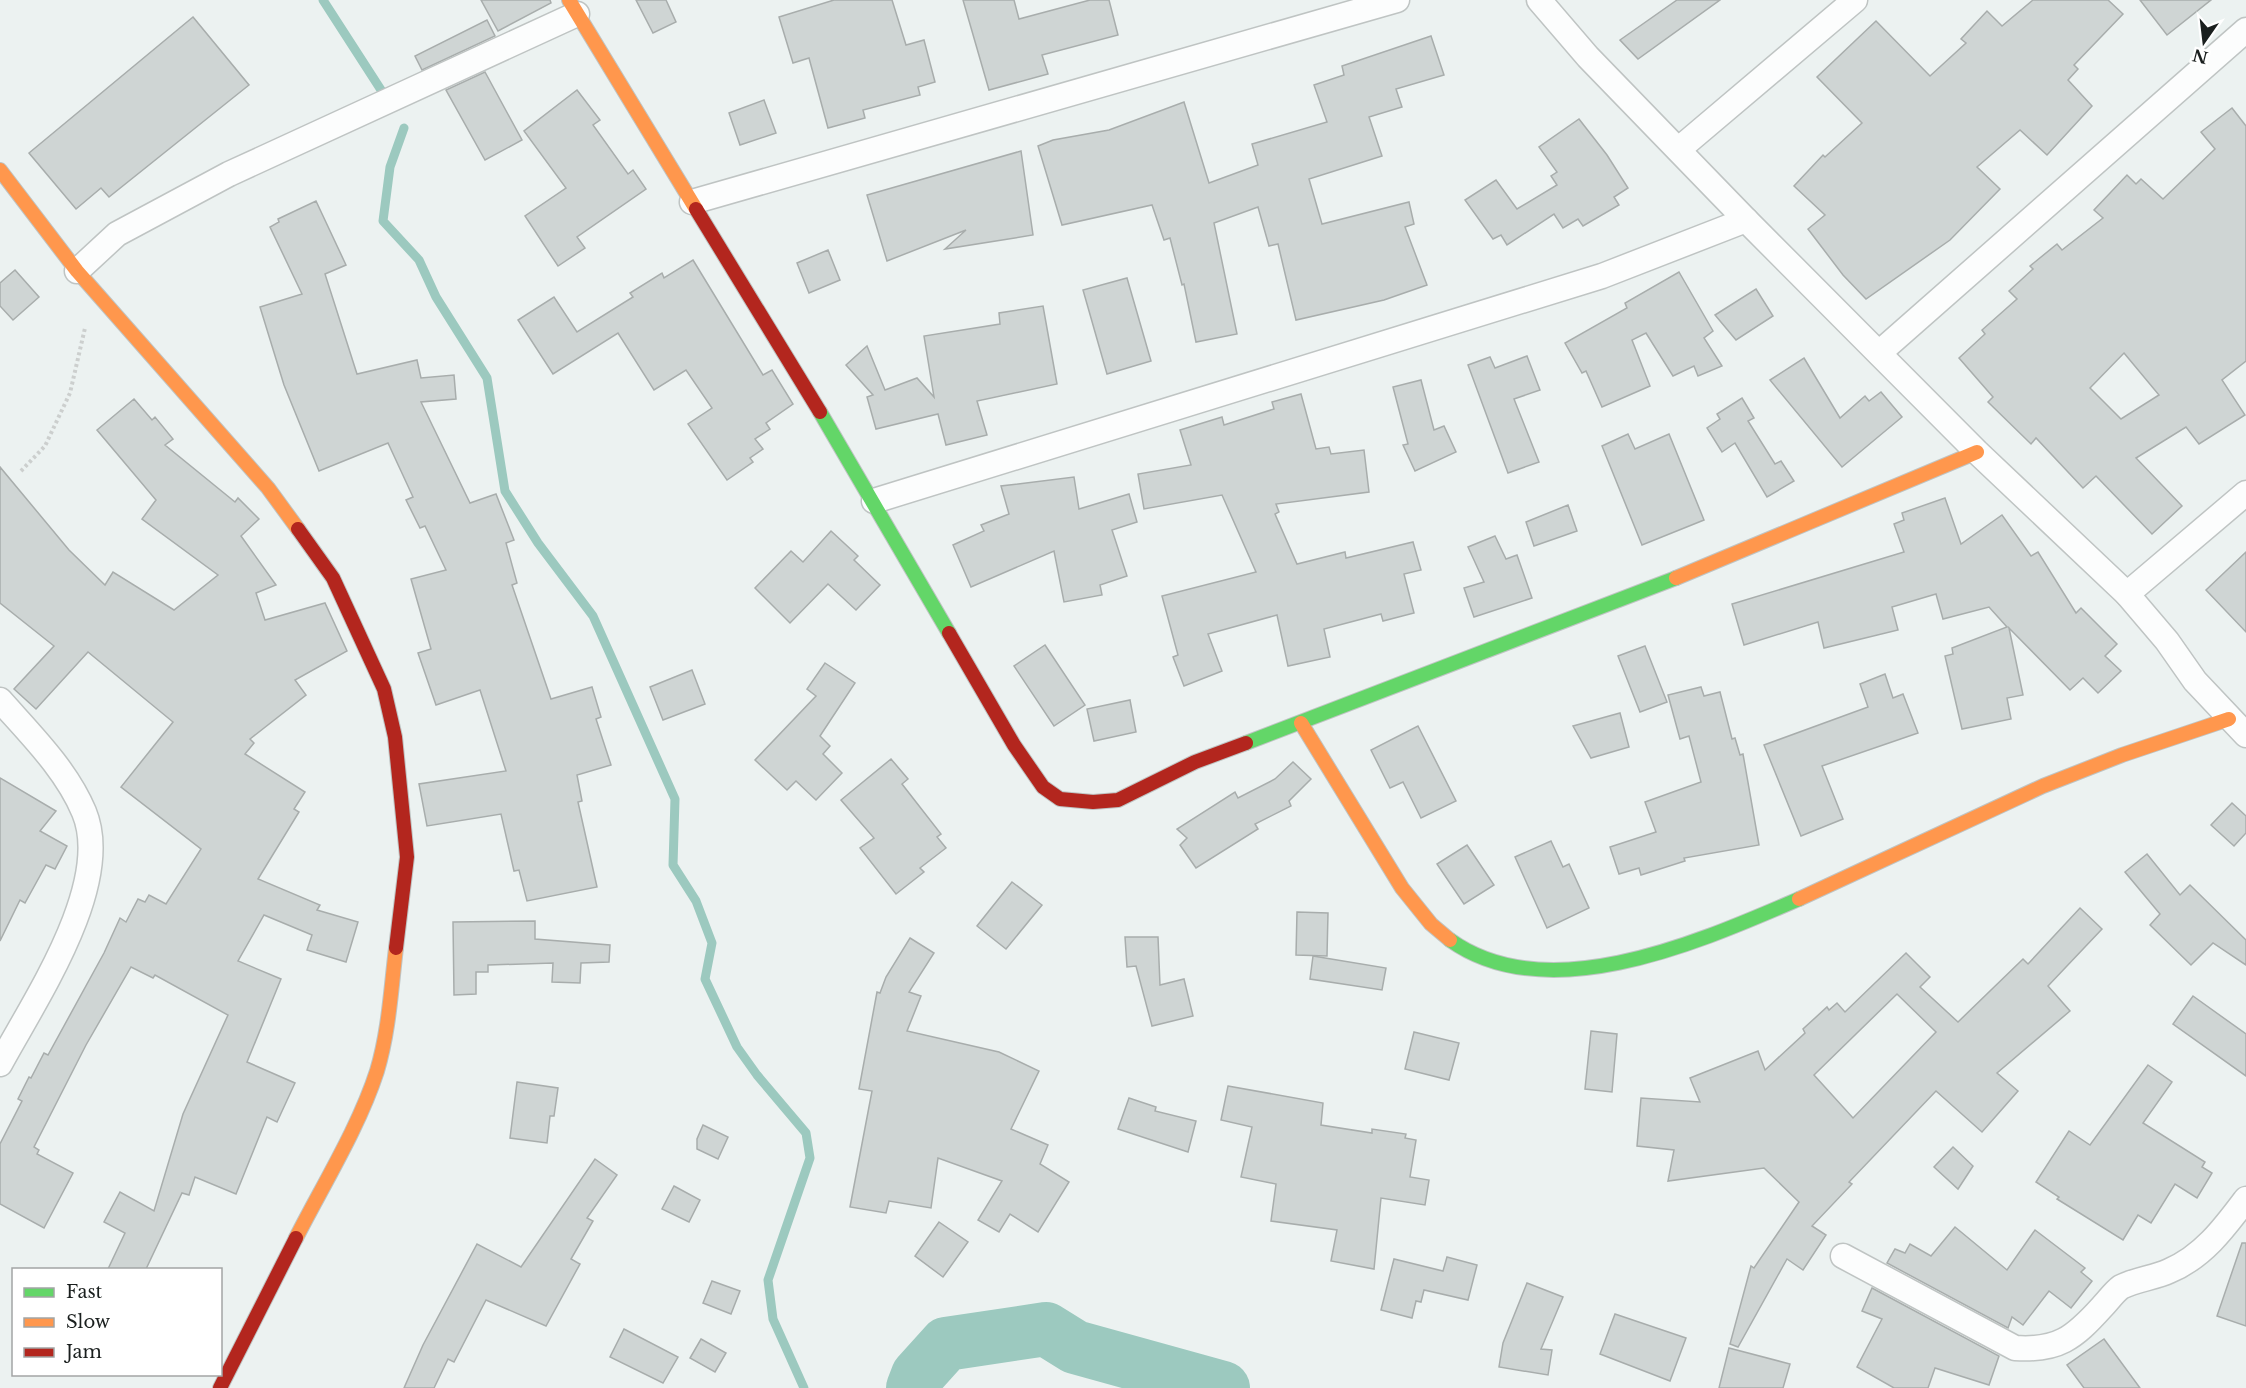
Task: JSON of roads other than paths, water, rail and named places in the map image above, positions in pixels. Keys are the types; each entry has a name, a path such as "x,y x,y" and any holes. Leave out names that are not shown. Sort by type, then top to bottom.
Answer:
{"street":[{"path":"692,202 1397,0"},
{"path":"1301,723 1385,862 1419,910 1443,935 1474,952 1506,964 1542,970 1590,968 1638,958 1753,920 1866,870 2019,797 2119,754 2238,727 2127,594 1977,452 1746,220 1588,57 1539,0"},
{"path":"1679,149 1855,0"},
{"path":"77,271 117,234 229,174 573,7 874,501 1014,745 1043,787 1060,799 1093,802 1118,800 1195,762 1659,585 1977,452"},
{"path":"1879,353 2246,30"},
{"path":"0,170 77,271 268,488 333,578 350,610 384,689 395,737 406,857 386,1036 376,1073 359,1113 220,1388"},
{"path":"874,501 1602,276 1746,220"},
{"path":"2127,594 2246,493"},
{"path":"0,700 70,784 85,814 91,847 90,877 69,933 0,1064"},
{"path":"1843,1256 2015,1348 2038,1350 2059,1344 2078,1333 2119,1288 2144,1277 2168,1272 2192,1259 2225,1227 2246,1199"}],"waterway":[{"path":"323,0 383,93"},
{"path":"404,128 390,167 383,221 419,260 436,297 487,378 505,491 538,543 593,616 675,799 673,865 696,901 712,943 705,979 737,1047 757,1075 806,1133 810,1158 768,1280 773,1319 804,1388"},
{"path":"913,1388 918,1375 946,1344 1046,1329 1075,1347 1223,1388"}]}
